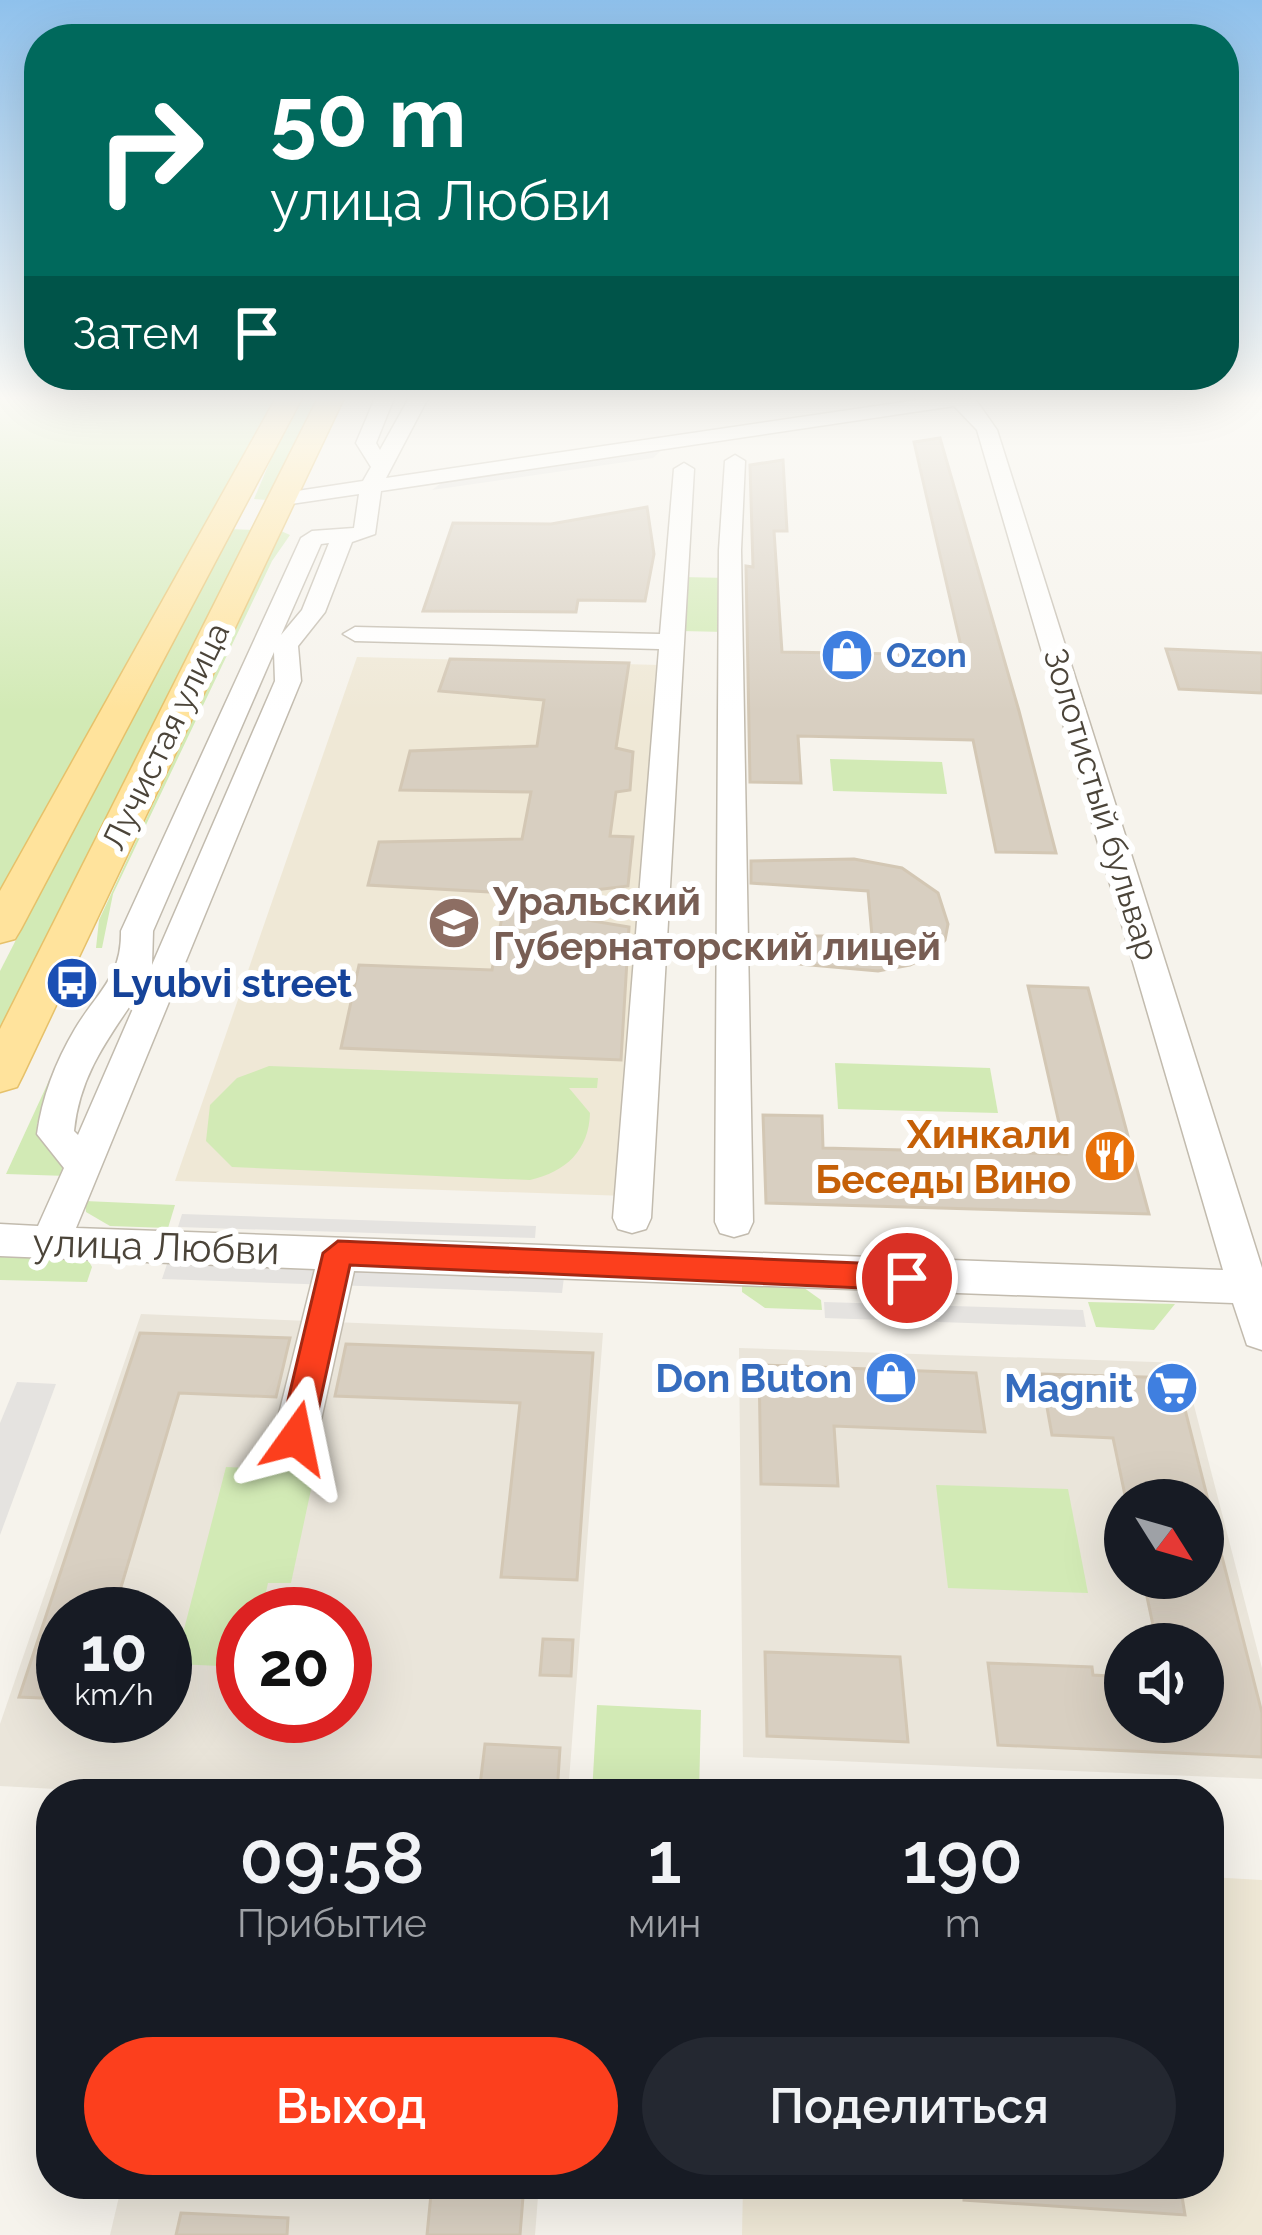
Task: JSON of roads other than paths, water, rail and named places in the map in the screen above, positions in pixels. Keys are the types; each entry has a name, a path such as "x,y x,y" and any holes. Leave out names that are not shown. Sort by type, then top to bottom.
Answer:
{"main road":[{"name":"Лучистая улица","path":"0,929 231,502"},
{"name":"Лучистая улица","path":"0,1075 282,502"},
{"path":"225,514 280,506"}],"street":[{"path":"280,506 296,502"},
{"path":"83,1166 56,1134 56,1115 97,1022 128,988 137,964 137,931 362,502"},
{"path":"632,1218 682,502"},
{"path":"733,502 734,1222"},
{"name":"Золотистый бульвар","path":"1001,502 1257,1299"},
{"path":"51,1242 273,720 288,681 286,645 319,599 342,534"},
{"path":"356,634 673,642"},
{"name":"улица Любви","path":"0,1240 1175,1288 1257,1299"},
{"path":"296,1438 338,1253"}],"place":[{"name":"Ozon","path":"847,655"},
{"name":"Уральский Губернаторский лицей","path":"454,923"},
{"name":"Lyubvi street","path":"72,983"},
{"name":"Хинкали Беседы Вино","path":"1110,1156"},
{"name":"Don Buton","path":"891,1378"},
{"name":"Magnit","path":"1172,1388"}]}
